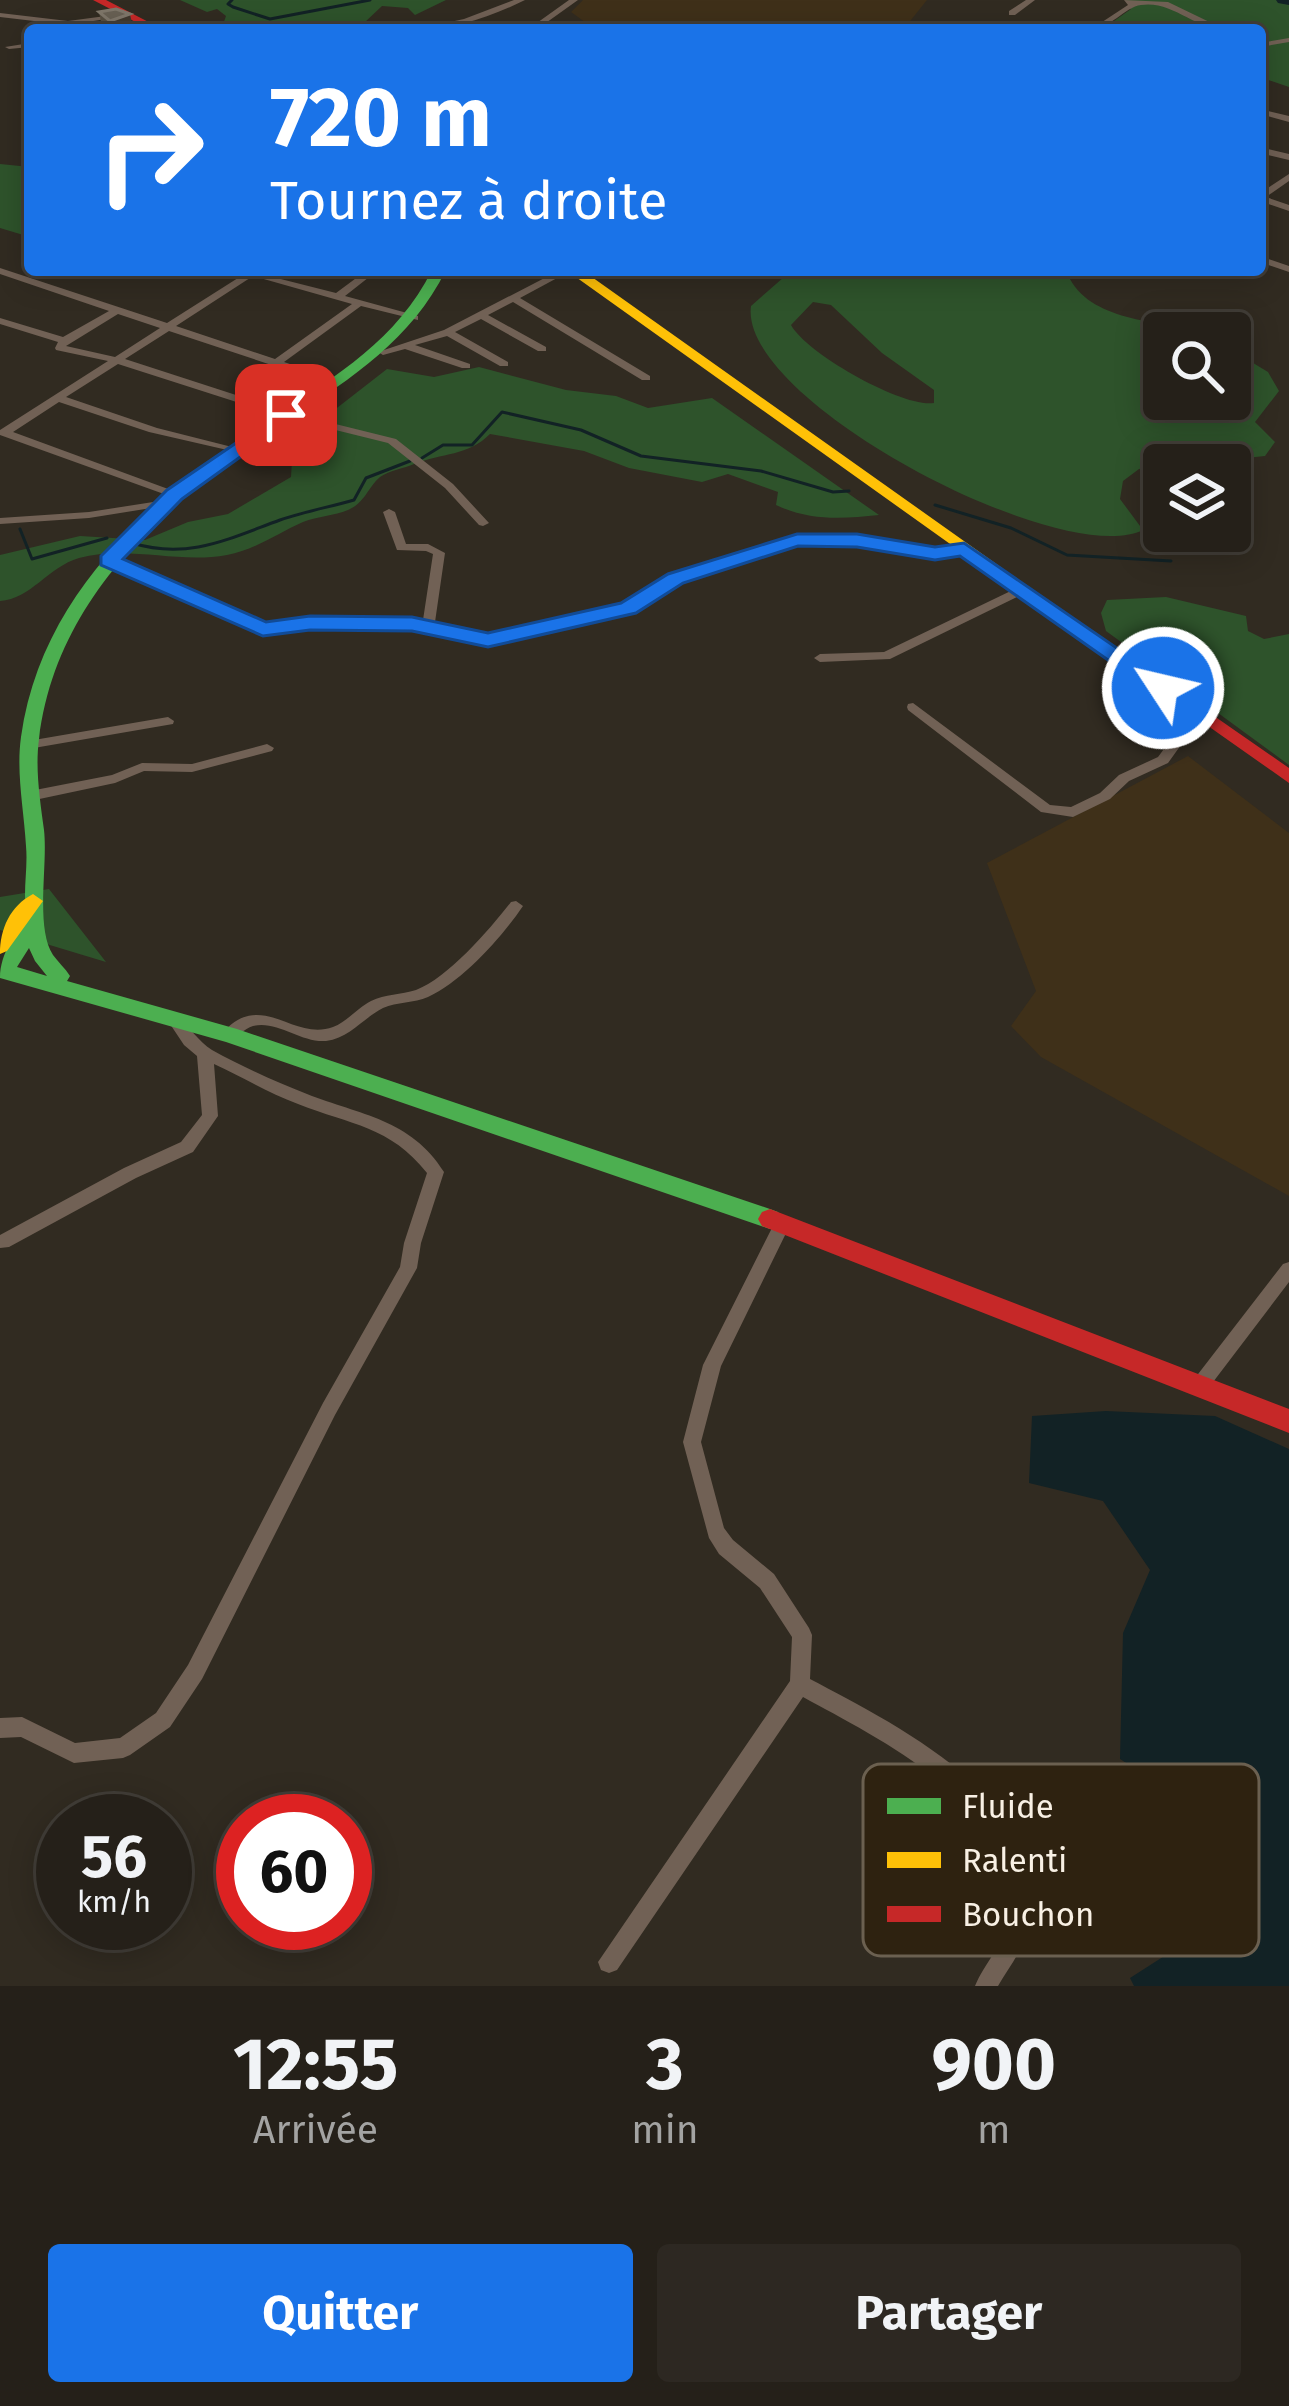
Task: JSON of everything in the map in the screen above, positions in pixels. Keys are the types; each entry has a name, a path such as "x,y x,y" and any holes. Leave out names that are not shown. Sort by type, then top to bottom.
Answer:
{"main road":[{"path":"98,0 148,24"},
{"path":"60,976 42,956 33,912 37,874 28,745 33,695 50,649 109,560 171,499 232,450 383,352 415,318 436,276"},
{"path":"578,276 1289,777"},
{"path":"2,962 33,912"},
{"path":"2,962 60,976 188,1025"},
{"path":"2,962 783,1223 1289,1421"}],"street":[{"path":"455,24 520,0"},
{"path":"546,24 574,0"},
{"path":"1012,13 1031,0"},
{"path":"1102,24 1131,1 1165,4 1209,24"},
{"path":"0,15 89,22 130,14"},
{"path":"85,24 89,22"},
{"path":"9,47 24,46"},
{"path":"0,271 336,382"},
{"path":"3,431 247,276"},
{"path":"263,276 415,318"},
{"path":"338,296 366,276"},
{"path":"383,352 448,332 559,276"},
{"path":"515,299 646,378"},
{"path":"278,362 359,303"},
{"path":"0,321 64,341 117,310"},
{"path":"483,316 542,349"},
{"path":"448,332 504,364"},
{"path":"64,341 62,351 116,360 286,415 392,440 448,486 483,523"},
{"path":"407,346 466,366"},
{"path":"58,398 232,450"},
{"path":"3,431 171,499"},
{"path":"0,521 89,515 171,499"},
{"path":"388,512 401,548 428,547 439,553 429,625"},
{"path":"109,560 263,629 310,623 429,625 488,640 612,613 647,599 675,578 797,540 857,541 935,554 964,549"},
{"path":"820,658 886,656 1023,589"},
{"path":"913,707 1046,808 1064,813 1105,796 1124,778 1163,760 1198,713"},
{"path":"28,745 168,721"},
{"path":"30,796 115,778 142,767 192,768 267,748"},
{"path":"229,1035 240,1023 254,1020 272,1020 314,1034 345,1029 372,1007 427,991 484,943 516,906"},
{"path":"0,1729 22,1727 74,1754 123,1748 163,1720 195,1672 329,1408 408,1268 409,1250 431,1200 436,1172 425,1156 386,1125 301,1099 205,1055 190,1044 188,1025"},
{"path":"3,1242 130,1173 188,1148 210,1116 205,1055"},
{"path":"609,1962 800,1684 802,1635 767,1580 726,1547 716,1532 692,1442 712,1365 783,1223"},
{"path":"1201,1384 1289,1269"},
{"path":"800,1684 934,1764"},
{"path":"986,1986 1001,1956"}],"shaded area":[{"path":"583,0 927,0 908,24 588,24 571,12"},
{"path":"1188,756 1289,833 1289,1196 1041,1057 1011,1026 1036,991 987,863"},
{"path":"1106,1411 1215,1416 1289,1449 1289,1986 1134,1986 1130,1978 1164,1956 1259,1956 1259,1764 1128,1764 1120,1759 1123,1633 1150,1570 1103,1501 1029,1483 1032,1416"}],"green space":[{"path":"180,0 446,0 415,15 408,8 382,6 359,24 223,24 226,16 217,9 207,12"},
{"path":"1125,0 1289,0 1289,87 1266,79 1266,24 1110,24 1131,9"},
{"path":"0,164 24,166 24,235 0,228"},
{"path":"785,276 1069,276 1075,287 1104,309 1143,320 1143,420 1251,420 1251,362 1268,372 1279,391 1255,422 1275,442 1265,456 1251,457 1251,444 1143,444 1143,469 1123,481 1120,499 1143,530 1102,536 1045,525 911,468 848,429 795,386 761,344 751,306","holes":["813,302 831,305 882,353 934,390 934,403 879,388 835,364 791,325"]},
{"path":"479,367 566,390 616,396 648,408 712,398 879,515 801,514 776,505 778,492 728,474 702,482 629,468 584,451 490,434 464,450 383,475 354,507 303,522 247,549 209,557 116,553 79,558 21,595 0,601 0,555 80,536 145,540 188,522 228,514 291,477 292,460 274,440 333,411 387,369 434,377"},
{"path":"1166,597 1246,616 1248,631 1264,639 1289,634 1289,765 1106,631 1101,613 1107,600"},
{"path":"49,889 106,962 0,930 0,897"}],"building":[{"path":"116,9 130,14 110,21 99,12"}],"waterway":[{"path":"232,0 228,4 233,7 270,19 370,0"},
{"path":"1283,0 1289,1"},
{"path":"422,458 443,445 472,445 502,412 581,430 641,456 761,471 833,492 849,491"},
{"path":"132,543 171,549 225,540 354,500 366,478 410,461"},
{"path":"935,505 1011,528 1067,555 1171,561"},
{"path":"20,529 32,559 107,538"}],"traffic: fast":[{"path":"3,971 27,935 36,910 29,751 40,684 60,635 86,591 118,550 196,479 373,356 411,318 436,276"},
{"path":"32,923 42,956 60,976"},
{"path":"0,970 229,1035 770,1219"}],"traffic: slow":[{"path":"581,276 994,568"},
{"path":"0,946 33,901"}],"traffic: jam":[{"path":"98,0 147,24"},
{"path":"994,568 1289,777"},
{"path":"770,1219 1289,1421"}],"route":[{"path":"286,415 175,495 109,560 263,629 310,623 412,624 488,640 628,608 675,578 797,540 857,541 935,554 964,549 1163,688"}]}
